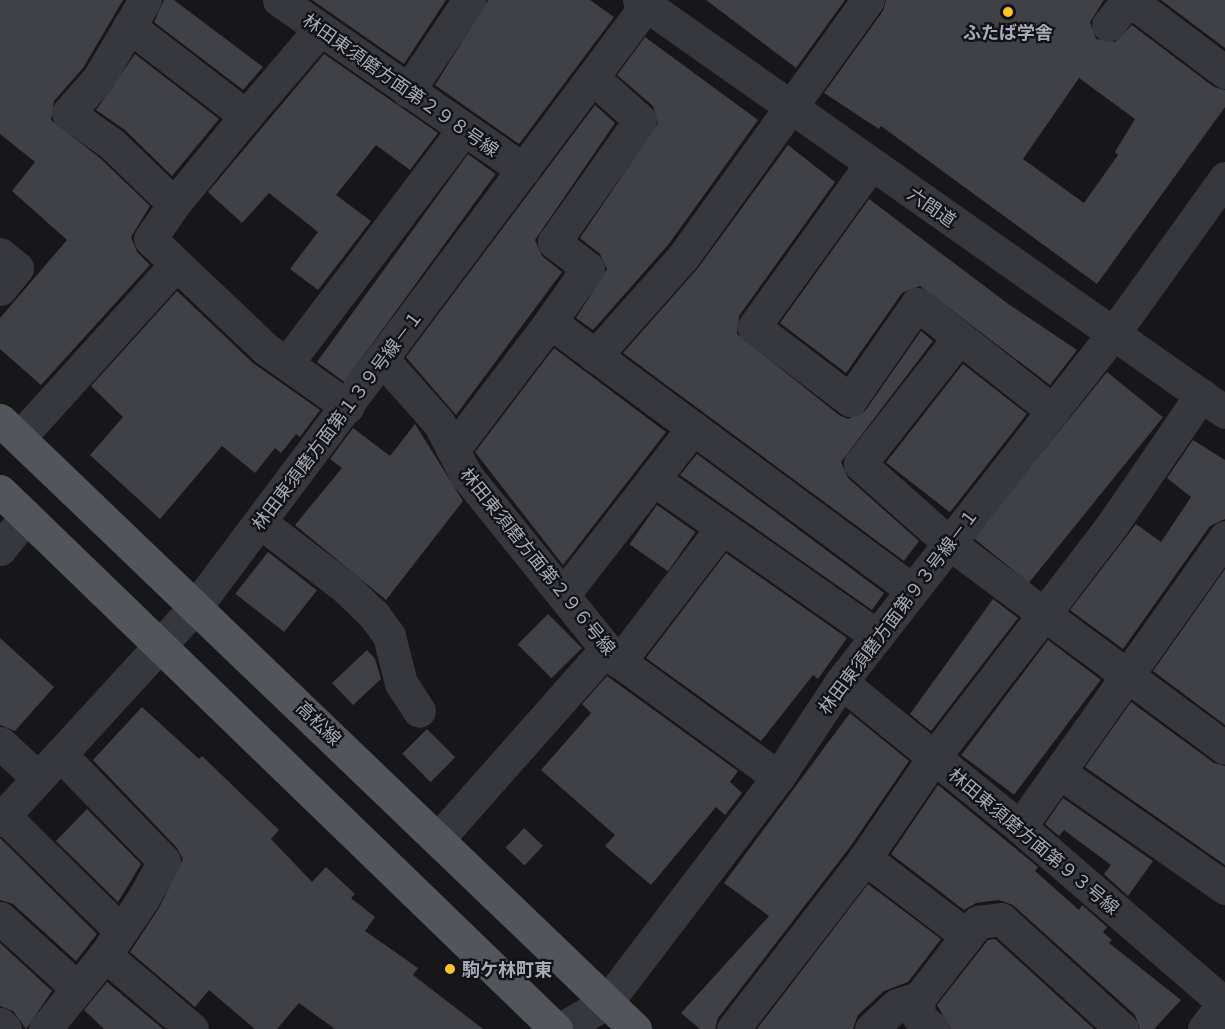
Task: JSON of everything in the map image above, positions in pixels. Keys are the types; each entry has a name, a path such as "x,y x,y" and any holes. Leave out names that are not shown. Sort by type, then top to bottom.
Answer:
{"main road":[{"name":"高松線","path":"9,429 197,605 635,1029"},
{"path":"0,491 558,1029"}],"street":[{"name":"林田東須磨方面第２９８号線","path":"279,0 316,17 408,91 524,170"},
{"path":"408,91 470,0"},
{"path":"595,356 682,257 868,0"},
{"path":"1108,25 1129,0 1225,72"},
{"name":"六間道","path":"646,2 871,164 1213,404"},
{"name":"林田東須磨方面第１３９号線－１","path":"2,818 197,605 593,78 646,2"},
{"path":"174,204 112,144 68,113 98,79 137,13 246,116"},
{"path":"316,17 246,116 174,204 150,239 287,363 348,406"},
{"path":"453,450 588,268 554,242 640,120 593,78"},
{"path":"287,363 464,129"},
{"path":"871,164 754,327 850,400 917,304 1053,411"},
{"name":"林田東須磨方面第９３号線－１","path":"558,1029 606,1003 778,777 841,682 1113,334 1225,178"},
{"path":"0,254 17,268 0,289"},
{"path":"9,429 176,264"},
{"path":"550,322 912,590"},
{"path":"959,338 860,464 949,543 1125,677 1225,748"},
{"name":"林田東須磨方面第２９６号線","path":"383,360 439,423 466,476 613,655 778,777"},
{"path":"733,1029 866,858 934,757 1044,614 1213,404"},
{"path":"563,595 693,428"},
{"path":"653,479 877,636"},
{"path":"0,549 26,516"},
{"path":"260,522 346,588 374,615 389,636 401,683 419,711"},
{"path":"438,839 613,655 722,528"},
{"path":"1020,827 1225,537"},
{"name":"林田東須磨方面第９３号線","path":"841,682 1020,827 1224,1002"},
{"path":"0,743 38,778"},
{"path":"0,918 67,1014 164,861 60,754"},
{"path":"1059,772 1225,888"},
{"path":"2,818 192,1029"},
{"path":"866,858 967,936"},
{"path":"933,1029 918,1016 919,998 978,922 1001,919 1122,1029"},
{"path":"872,1029 897,1005 919,998"},
{"path":"1204,1029 1224,1002"},
{"path":"0,1024 4,1029"}],"building":[{"path":"0,0 123,0 83,68 54,101 51,120 100,158 150,206 131,237 137,252 150,265 41,385 0,349 0,318 67,240 12,191 35,162 0,134"},
{"path":"164,0 174,0 263,67 243,90 154,22"},
{"path":"312,0 446,0 404,64"},
{"path":"488,0 590,0 614,17 519,144 435,85"},
{"path":"706,0 845,0 796,68"},
{"path":"886,0 1104,0 1090,22 1096,39 1115,42 1132,25 1214,87 1225,90 1225,107 1097,284 881,126 879,129 824,93 883,11","holes":["1079,78 1135,119 1115,152 1118,155 1084,203 1023,159"]},
{"path":"1161,0 1225,0 1225,48"},
{"path":"645,37 758,120 668,245 593,330 576,318 607,269 600,254 580,238 658,123 653,106 617,75"},
{"path":"135,54 219,119 172,176 125,130 96,110"},
{"path":"324,54 438,133 410,170 376,145 336,195 371,221 318,290 290,269 318,232 269,193 242,223 208,192"},
{"path":"595,105 615,123 535,240 542,256 562,272 456,415 406,357"},
{"path":"788,145 835,182 739,316 737,334 839,415 848,419 865,411 921,331 933,341 841,462 848,478 919,541 904,561 623,353 698,268"},
{"path":"468,154 496,174 344,382 317,362"},
{"path":"869,199 1007,303 1077,350 1050,385 920,286 902,293 846,373 780,323"},
{"path":"177,291 253,363 320,410 300,437 296,434 281,453 275,448 255,473 222,446 160,519 90,455 123,417 91,386"},
{"path":"554,348 666,432 563,565 475,452"},
{"path":"963,364 1027,414 950,512 886,463"},
{"path":"1107,372 1163,417 1029,583 973,538"},
{"path":"415,424 463,501 386,600 295,525 342,468 330,459 353,428 390,456"},
{"path":"1193,440 1225,460 1225,519 1210,526 1123,649 1070,610 1136,524 1161,542 1191,497 1167,478"},
{"path":"697,454 884,593 872,610 680,475"},
{"path":"657,505 696,532 668,571 629,544"},
{"path":"268,552 317,590 284,632 235,594"},
{"path":"726,553 847,638 818,679 813,675 761,741 646,658"},
{"path":"1225,569 1225,725 1153,671"},
{"path":"993,599 1018,618 931,731 910,714"},
{"path":"548,614 582,648 552,678 518,644"},
{"path":"0,638 54,687 15,731 0,725"},
{"path":"1048,640 1101,680 1014,795 961,755"},
{"path":"367,650 375,659 381,679 353,705 332,683"},
{"path":"607,676 738,771 730,782 742,793 725,815 716,807 651,885 605,846 615,835 541,770 591,713 582,704"},
{"path":"1131,702 1214,763 1225,766 1225,865 1085,767"},
{"path":"142,707 199,759 202,756 279,830 271,839 312,882 326,867 355,894 351,898 375,917 365,931 418,968 413,975 483,1029 335,1029 299,1003 277,1029 255,1029 209,990 195,1007 130,952 159,908 183,859 177,848 93,760"},
{"path":"850,713 909,761 850,847 718,1018 715,1029 700,1029 681,1013 769,916 724,883"},
{"path":"427,729 455,757 431,782 402,754"},
{"path":"938,785 1038,867 1035,871 1079,910 1082,905 1107,927 1103,932 1112,940 1109,943 1181,1000 1154,1029 1140,1029 1135,1015 1013,905 999,900 976,903 964,910 891,854"},
{"path":"1063,798 1153,861 1128,896 1104,874 1111,865 1064,830 1059,836 1045,824"},
{"path":"87,809 141,864 118,902 56,841"},
{"path":"524,828 543,846 525,865 506,848"},
{"path":"0,838 97,934 76,961 13,904 0,900"},
{"path":"868,884 941,939 908,982 884,991 858,1015 853,1029 757,1029"},
{"path":"995,939 1094,1029 951,1029 937,1005 988,940"},
{"path":"0,943 52,991 26,1029 13,1011 0,1006"},
{"path":"107,982 163,1029 104,1029 84,1010"}],"place":[{"name":"ふたば学舎","path":"1008,12"},
{"name":"駒ケ林町東","path":"450,969"}]}
